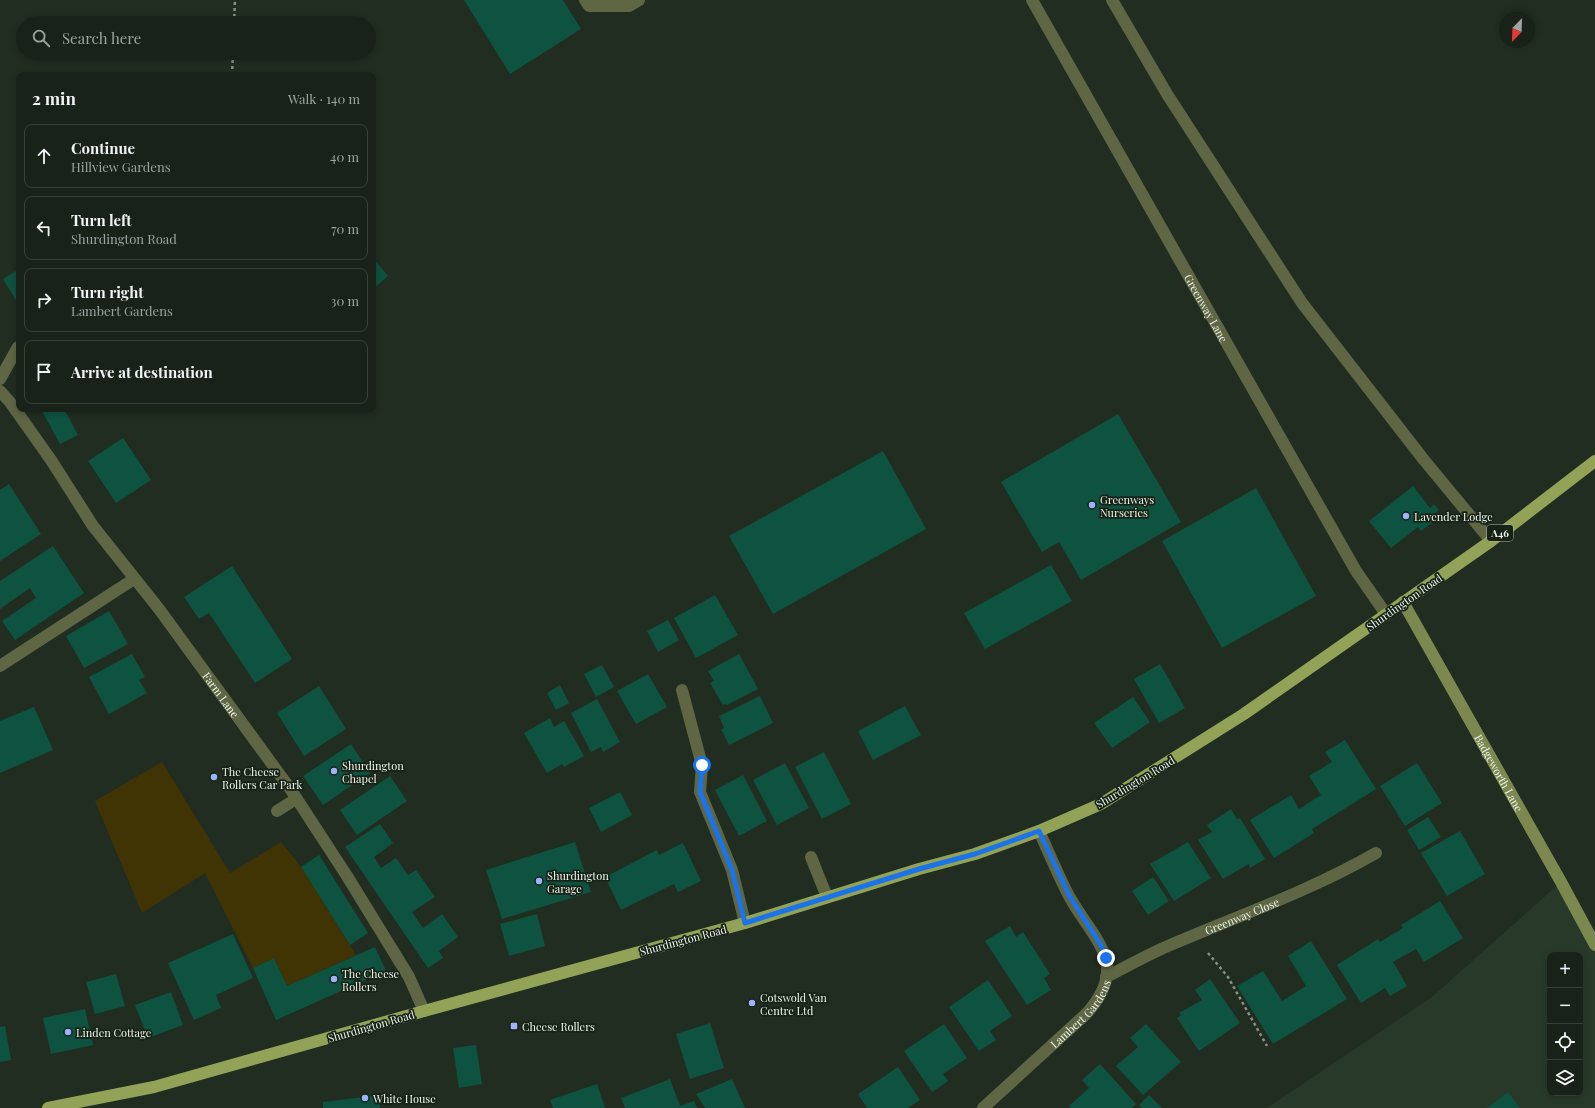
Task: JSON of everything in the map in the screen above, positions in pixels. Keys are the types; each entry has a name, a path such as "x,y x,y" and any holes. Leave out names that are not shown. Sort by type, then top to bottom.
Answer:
{"main road":[{"name":"Shurdington Road","path":"48,1108 154,1087 745,923 919,869 975,854 1039,831 1101,804 1244,714 1491,541 1595,461"}],"street":[{"path":"585,0 589,6 629,6 639,0"},
{"name":"Greenway Lane","path":"1032,0 1356,572 1386,614"},
{"path":"1112,0 1167,94 1302,303 1424,460 1491,541"},
{"path":"0,379 16,351"},
{"name":"Farm Lane","path":"0,391 16,410"},
{"name":"Farm Lane","path":"17,412 51,460 93,526 163,615 296,799 347,876 405,971 424,1011"},
{"path":"0,666 134,579"},
{"name":"Badgeworth Lane","path":"1404,602 1562,882 1595,945"},
{"path":"682,690 702,765 700,792 732,870 745,923"},
{"path":"277,811 296,799"},
{"name":"Lambert Gardens","path":"983,1108 1086,1014 1097,1002 1102,992 1106,977 1106,958 1102,947 1069,895 1039,831"},
{"name":"Greenway Close","path":"1106,977 1167,946 1345,871 1376,853"},
{"path":"811,857 827,897"}],"path":[{"path":"234,16 235,0"},
{"path":"232,72 233,60"},
{"path":"1208,953 1228,978 1267,1046"}],"shaded area":[{"path":"162,762 230,873 281,842 301,867 356,955 287,986 274,958 253,968 205,873 142,913 95,801"},
{"path":"1561,882 1595,945 1595,1108 1267,1108 1432,997"}],"building":[{"path":"464,0 563,0 581,29 510,74"},
{"path":"376,262 388,276 376,286"},
{"path":"16,271 16,300 3,279"},
{"path":"43,412 66,412 78,435 60,444"},
{"path":"1118,414 1181,522 1081,580 1059,542 1042,552 1001,482"},
{"path":"123,438 151,480 116,503 88,461"},
{"path":"883,451 926,529 773,614 729,536"},
{"path":"9,484 41,534 0,561 0,490"},
{"name":"Lavender Lodge","path":"1413,486 1430,508 1434,504 1439,510 1435,514 1438,518 1421,531 1418,527 1391,548 1369,521"},
{"path":"1256,488 1316,596 1222,648 1162,541"},
{"path":"53,546 84,593 15,640 2,621 36,598 30,588 0,609 0,581"},
{"path":"1051,565 1072,601 985,649 964,613"},
{"path":"232,566 292,659 255,683 209,613 199,619 184,597"},
{"path":"715,595 738,635 696,658 674,618"},
{"path":"109,611 128,644 84,668 66,636"},
{"path":"668,620 679,640 658,652 647,631"},
{"path":"132,654 145,677 139,680 147,693 109,714 89,677"},
{"path":"739,654 758,689 727,705 723,705 710,683 714,681 708,671"},
{"path":"1160,664 1185,708 1159,723 1134,679"},
{"path":"602,665 614,687 596,697 584,674"},
{"path":"648,674 667,707 636,724 617,691"},
{"path":"560,685 569,703 556,710 547,693"},
{"path":"319,686 346,729 304,756 277,713"},
{"path":"760,696 773,723 729,745 721,729 724,728 719,716"},
{"path":"1133,697 1150,722 1112,748 1094,723"},
{"path":"597,699 620,742 603,752 601,747 591,752 571,713"},
{"path":"905,706 921,735 873,760 858,731"},
{"path":"34,707 53,750 0,773 0,721"},
{"path":"550,718 554,727 564,721 584,756 564,767 562,764 547,773 524,733"},
{"path":"1345,740 1376,789 1312,829 1314,833 1274,858 1250,820 1291,795 1299,809 1321,795 1309,776 1332,762 1325,752"},
{"path":"351,744 370,773 323,805 303,776"},
{"path":"824,752 851,804 822,819 795,767"},
{"path":"785,763 809,808 777,825 753,780"},
{"path":"1417,763 1442,803 1405,826 1380,786"},
{"path":"743,775 767,821 739,836 715,790"},
{"path":"390,776 407,801 357,835 340,810"},
{"path":"620,792 632,815 601,832 589,808"},
{"path":"1231,809 1237,819 1240,818 1265,859 1250,868 1249,864 1223,879 1198,840 1212,832 1207,825"},
{"path":"1428,817 1441,837 1419,850 1407,830"},
{"path":"380,824 393,843 374,857 381,868 396,858 408,875 416,870 435,897 412,912 423,928 442,914 458,937 439,951 443,958 428,968 345,847"},
{"path":"1460,831 1485,874 1447,896 1421,853"},
{"name":"Shurdington Garage","path":"575,842 591,892 502,919 486,870"},
{"path":"1188,842 1211,878 1174,901 1150,864"},
{"path":"683,843 701,881 678,892 674,884 621,910 605,877 657,850 659,855"},
{"path":"319,855 368,933 350,945 301,867"},
{"path":"1153,877 1169,901 1148,915 1132,891"},
{"path":"1440,901 1463,938 1424,962 1416,949 1393,962 1407,986 1390,996 1385,988 1361,1003 1337,965 1378,939 1380,942 1403,928 1401,925"},
{"path":"537,914 545,946 509,956 500,924"},
{"path":"1010,926 1016,937 1023,932 1050,974 1044,978 1051,990 1027,1005 985,941"},
{"path":"233,934 253,978 216,995 221,1008 194,1020 168,963"},
{"path":"1311,941 1347,999 1273,1044 1237,986 1263,971 1282,1001 1306,986 1288,956"},
{"path":"375,947 386,971 276,1020 253,968 274,958 287,986"},
{"path":"116,974 125,1006 95,1014 86,982"},
{"path":"1210,979 1240,1023 1199,1051 1177,1018 1181,1015 1179,1013 1202,1000 1195,990"},
{"path":"988,980 1012,1016 990,1031 996,1040 979,1051 949,1007"},
{"path":"171,992 183,1025 148,1038 135,1005"},
{"name":"Linden Cottage","path":"85,1009 93,1045 51,1054 43,1018"},
{"path":"710,1023 724,1068 690,1079 676,1034"},
{"path":"944,1024 967,1058 943,1074 948,1081 932,1092 904,1051"},
{"path":"1146,1024 1181,1062 1143,1095 1116,1066 1138,1047 1130,1038"},
{"path":"5,1026 11,1060 0,1062 0,1027"},
{"path":"476,1045 482,1084 459,1088 453,1048"},
{"path":"1100,1064 1136,1104 1132,1108 1071,1108 1069,1106 1089,1088 1082,1080"},
{"path":"898,1067 920,1100 908,1108 867,1108 858,1094"},
{"path":"670,1079 680,1106 694,1101 697,1108 625,1108 621,1098"},
{"path":"732,1079 745,1108 705,1108 696,1094"},
{"path":"597,1084 605,1108 553,1108 550,1100"},
{"path":"1508,1092 1520,1108 1487,1108"},
{"name":"White House","path":"379,1095 380,1108 323,1108 323,1102"},
{"path":"1149,1095 1162,1108 1142,1108 1139,1105"}],"place":[{"name":"Greenways Nurseries","path":"1092,505"},
{"name":"Lavender Lodge","path":"1406,516"},
{"name":"Shurdington Chapel","path":"334,771"},
{"name":"The Cheese Rollers Car Park","path":"214,777"},
{"name":"Shurdington Garage","path":"539,881"},
{"name":"The Cheese Rollers","path":"334,979"},
{"name":"Cotswold Van Centre Ltd","path":"752,1003"},
{"name":"Cheese Rollers","path":"514,1026"},
{"name":"Linden Cottage","path":"68,1032"},
{"name":"White House","path":"365,1098"}],"route":[{"path":"702,765 700,792 732,870 745,923 919,869 975,854 1039,831 1069,895 1102,947 1106,958"}]}
